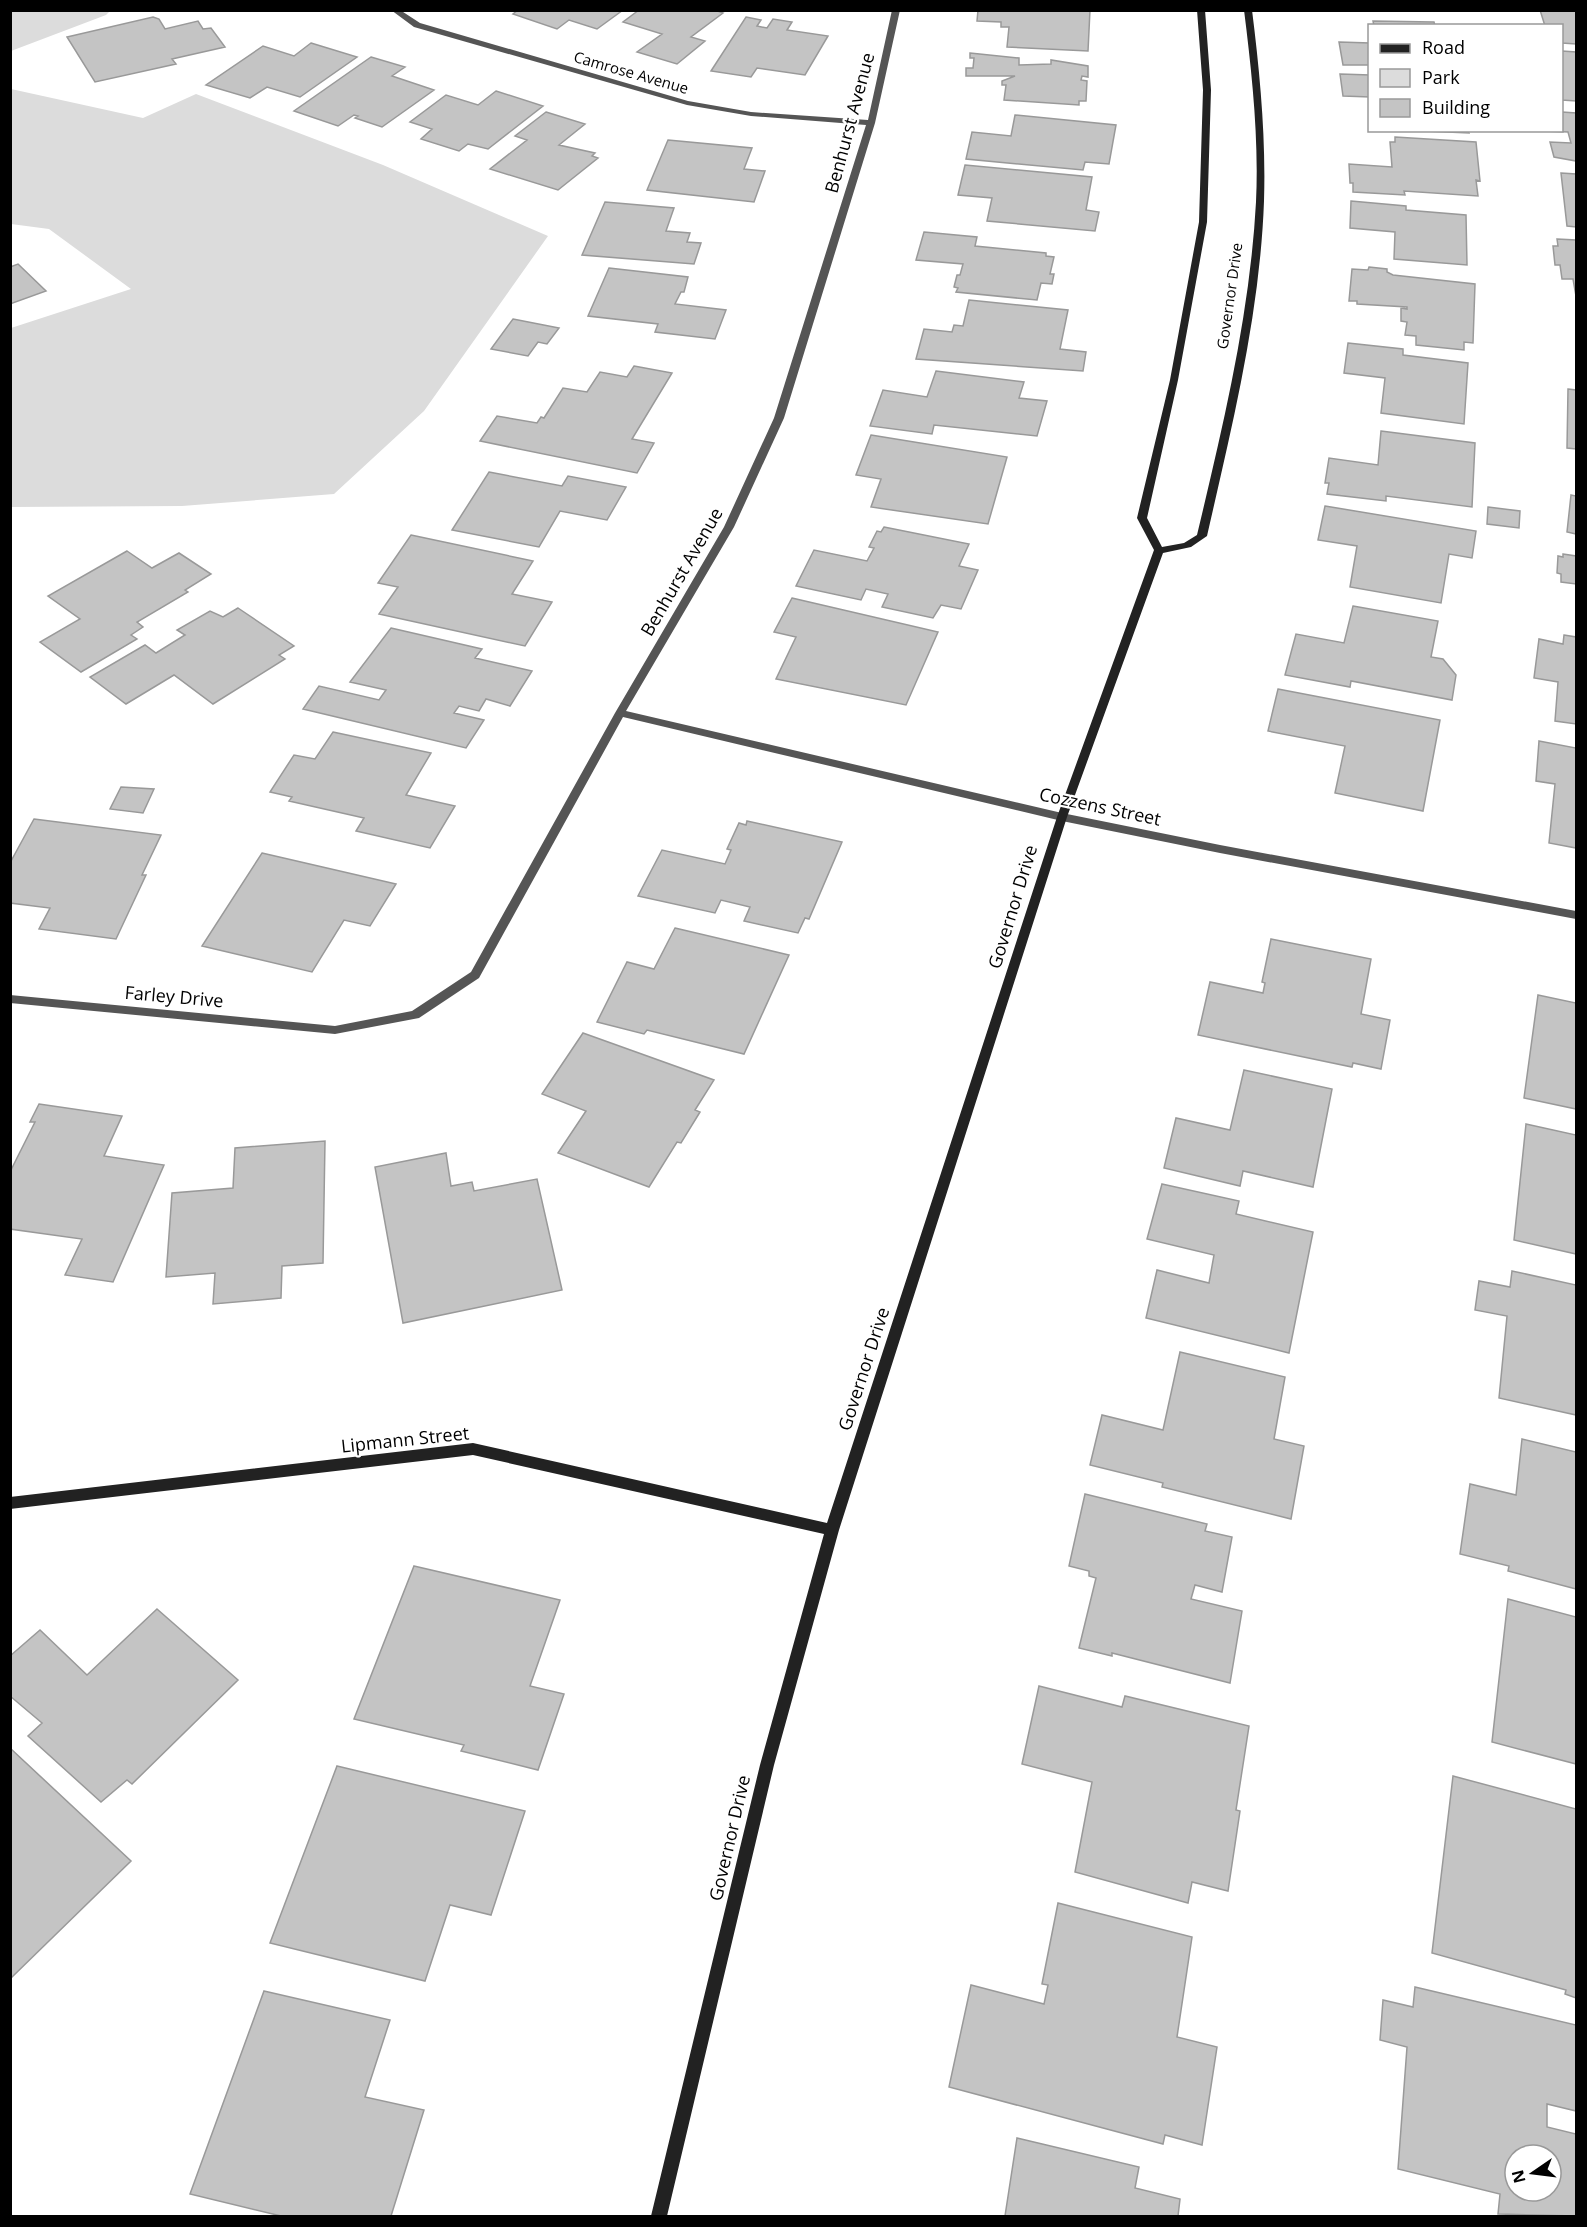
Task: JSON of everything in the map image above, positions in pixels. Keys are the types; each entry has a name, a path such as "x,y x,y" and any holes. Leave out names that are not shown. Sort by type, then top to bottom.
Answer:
{"main road":[{"path":"1159,550 1142,518 1174,380 1203,222 1207,90 1201,10"},
{"name":"Governor Drive","path":"659,2217 767,1765 832,1530 1062,817 1159,550 1184,547 1202,537 1235,388 1258,227 1258,92 1248,10"},
{"name":"Lipmann Street","path":"10,1503 473,1449 832,1530"}],"street":[{"name":"Camrose Avenue","path":"394,10 417,25 687,103 751,114 871,123"},
{"name":"Benhurst Avenue","path":"335,1030 415,1015 476,975 620,713 729,527 779,418 871,123 896,10"},
{"name":"Cozzens Street","path":"620,713 1062,817 1220,849 1576,915"},
{"name":"Farley Drive","path":"10,999 335,1030"}],"green space":[{"path":"11,10 110,11 106,15 11,51"},
{"path":"11,89 143,118 196,94 383,165 548,236 424,411 334,494 182,506 11,507 11,328 131,289 49,229 11,224"}],"building":[{"path":"518,10 623,10 597,29 569,20 557,29 513,14"},
{"path":"639,10 715,10 723,13 691,37 705,41 677,64 637,52 662,34 623,22"},
{"path":"978,10 1090,10 1088,51 1007,47 1009,27 1001,27 1001,22 977,21"},
{"path":"1540,10 1576,10 1576,44 1563,43 1563,24 1544,24"},
{"path":"153,17 159,19 165,29 198,21 203,29 211,28 225,47 172,59 176,64 95,82 67,37"},
{"path":"746,17 761,20 757,26 767,28 773,19 792,22 787,30 828,36 805,75 757,68 751,77 711,71"},
{"path":"1373,21 1434,22 1434,24 1374,24"},
{"path":"1339,42 1368,43 1368,65 1343,65"},
{"path":"311,43 357,57 300,97 267,87 250,98 206,85 263,46 294,56"},
{"path":"1563,51 1576,52 1576,101 1563,100"},
{"path":"970,53 1019,58 1019,65 1051,64 1051,60 1088,66 1088,77 1082,76 1081,80 1087,81 1086,101 1079,101 1079,105 1004,100 1006,85 1002,85 1002,81 1015,76 966,76 966,68 973,68 974,58 970,58"},
{"path":"371,57 405,67 392,76 434,90 382,127 355,118 358,116 354,115 338,126 294,111"},
{"path":"1340,74 1368,75 1368,97 1343,96"},
{"path":"496,91 543,106 488,149 468,144 459,151 421,139 432,129 410,122 446,95 478,105"},
{"path":"546,112 585,124 559,145 595,153 592,156 598,158 558,190 490,169 527,140 515,136"},
{"path":"1563,112 1576,113 1576,161 1554,157 1550,142 1571,143 1568,132 1563,132"},
{"path":"1015,115 1116,125 1109,164 1085,162 1083,170 966,159 972,132 1011,136"},
{"path":"1395,137 1476,142 1480,181 1476,180 1478,196 1404,191 1405,195 1353,192 1349,164 1392,167 1390,142 1395,142"},
{"path":"668,140 752,148 744,169 765,171 754,202 647,190"},
{"path":"965,165 1092,177 1086,210 1099,212 1095,231 987,221 992,198 958,195"},
{"path":"1561,173 1576,174 1576,227 1567,226"},
{"path":"1351,201 1406,206 1406,210 1466,215 1467,265 1394,259 1395,232 1350,228"},
{"path":"605,202 674,208 666,231 690,233 687,242 701,243 694,264 582,255"},
{"path":"924,232 977,237 975,246 1046,253 1046,256 1054,257 1050,274 1054,274 1052,284 1041,283 1037,300 956,292 958,288 954,287 957,275 960,275 963,264 916,260"},
{"path":"1557,239 1576,240 1576,296 1573,279 1562,279 1560,265 1555,265 1553,246 1558,246"},
{"path":"18,264 46,291 10,304 10,267"},
{"path":"1369,267 1387,269 1387,272 1393,275 1475,284 1473,343 1464,342 1464,350 1416,345 1416,336 1405,335 1407,322 1401,321 1401,308 1407,309 1407,307 1357,304 1357,301 1349,301 1352,269 1368,270"},
{"path":"609,268 688,277 684,292 681,292 675,304 726,310 715,339 655,332 658,324 588,316"},
{"path":"969,300 1068,310 1060,349 1086,352 1083,371 916,359 924,329 952,332 954,325 963,326"},
{"path":"513,319 559,328 547,344 538,342 528,356 491,349"},
{"path":"1348,343 1403,349 1403,355 1468,363 1464,424 1381,413 1385,378 1344,373"},
{"path":"634,366 672,373 632,439 654,443 637,473 480,441 497,416 537,423 541,417 544,418 563,388 587,392 600,372 627,377"},
{"path":"936,371 1024,382 1019,398 1047,401 1037,436 934,425 932,434 870,426 883,390 927,397"},
{"path":"1568,389 1576,390 1576,449 1567,448"},
{"path":"1381,431 1475,443 1472,507 1386,496 1386,501 1327,494 1329,483 1325,483 1329,458 1378,465"},
{"path":"871,435 1007,457 988,524 871,507 881,479 856,475"},
{"path":"489,472 562,486 568,476 626,487 607,520 560,511 539,547 452,530"},
{"path":"1571,495 1576,496 1576,534 1567,532"},
{"path":"1325,506 1476,531 1472,558 1449,554 1441,603 1350,587 1357,546 1318,540"},
{"path":"1488,507 1520,511 1519,528 1487,524"},
{"path":"884,527 969,544 959,566 978,570 961,609 941,605 933,618 882,607 888,594 866,589 861,600 796,586 814,550 867,561 874,548 869,547 877,531 881,532"},
{"path":"411,535 533,561 512,594 552,602 525,646 379,614 398,587 378,583"},
{"path":"127,551 152,568 179,553 211,574 185,590 188,592 137,622 143,627 131,635 137,639 81,672 40,642 80,619 48,596"},
{"path":"1563,554 1576,556 1576,584 1561,582 1561,574 1557,573 1558,556 1563,557"},
{"path":"792,598 938,632 906,705 776,679 796,637 774,632"},
{"path":"1353,606 1438,621 1431,657 1443,659 1456,675 1452,700 1351,681 1350,687 1285,675 1296,634 1344,643"},
{"path":"238,608 294,646 279,655 285,659 213,704 174,675 126,704 90,677 145,645 156,653 185,635 177,630 210,611 223,617"},
{"path":"391,628 482,649 475,658 532,671 510,706 486,699 479,711 459,706 454,713 484,720 466,748 303,709 319,686 379,700 386,690 350,682"},
{"path":"1564,635 1576,637 1576,724 1555,721 1558,682 1534,678 1539,639 1563,644"},
{"path":"1278,689 1440,720 1423,811 1335,793 1345,746 1268,731"},
{"path":"333,732 431,753 406,795 455,806 430,848 356,831 364,818 289,801 292,797 270,792 294,755 315,759"},
{"path":"1539,741 1576,748 1576,848 1549,843 1555,784 1536,781"},
{"path":"121,787 154,789 143,813 110,809"},
{"path":"34,819 161,835 142,875 146,875 116,939 39,929 50,908 10,903 10,863"},
{"path":"747,821 842,842 809,919 805,918 798,933 744,921 750,907 721,900 715,913 638,896 662,850 725,864 731,850 727,849 739,823 746,825"},
{"path":"262,853 396,884 370,926 344,920 312,972 202,946"},
{"path":"675,928 789,955 744,1054 647,1030 644,1034 597,1022 627,962 654,969"},
{"path":"1271,939 1371,959 1361,1014 1390,1020 1381,1069 1353,1063 1352,1067 1198,1035 1210,982 1263,993 1265,983 1262,982"},
{"path":"1538,995 1576,1003 1576,1109 1524,1098"},
{"path":"583,1033 714,1080 695,1110 700,1112 681,1143 677,1142 649,1187 558,1153 586,1111 542,1094"},
{"path":"1244,1070 1332,1089 1313,1187 1243,1171 1240,1186 1164,1168 1176,1118 1230,1130"},
{"path":"39,1104 122,1116 104,1156 164,1165 113,1282 65,1275 82,1239 10,1229 10,1172 35,1122 30,1122"},
{"path":"1526,1124 1576,1135 1576,1254 1514,1240"},
{"path":"325,1141 323,1263 282,1266 281,1298 213,1304 215,1273 166,1277 172,1193 233,1188 235,1148"},
{"path":"446,1153 451,1186 472,1182 474,1191 537,1179 562,1290 403,1323 375,1167"},
{"path":"1162,1184 1239,1201 1236,1214 1313,1232 1289,1353 1146,1318 1157,1270 1209,1283 1214,1255 1147,1239"},
{"path":"1512,1271 1576,1285 1576,1415 1499,1398 1507,1316 1475,1310 1479,1281 1510,1287"},
{"path":"1180,1352 1285,1377 1274,1439 1304,1446 1291,1519 1162,1487 1163,1483 1090,1465 1102,1415 1163,1430"},
{"path":"1522,1439 1576,1452 1576,1589 1508,1571 1509,1566 1460,1554 1470,1484 1516,1495"},
{"path":"1085,1494 1207,1524 1205,1531 1232,1537 1222,1592 1195,1585 1191,1599 1242,1611 1230,1683 1112,1653 1112,1656 1079,1648 1096,1578 1089,1576 1089,1571 1069,1566"},
{"path":"414,1566 560,1600 530,1686 564,1694 538,1770 461,1751 464,1745 354,1719"},
{"path":"1508,1599 1576,1617 1576,1764 1492,1742"},
{"path":"157,1609 238,1680 132,1784 127,1780 101,1802 28,1736 42,1723 10,1696 10,1656 40,1630 87,1675"},
{"path":"1039,1686 1122,1707 1125,1696 1249,1726 1236,1810 1240,1811 1228,1891 1192,1882 1188,1903 1075,1872 1092,1782 1022,1764"},
{"path":"10,1748 131,1861 10,1979"},
{"path":"337,1766 525,1811 491,1915 450,1905 425,1981 270,1943"},
{"path":"1453,1776 1576,1809 1576,1998 1565,1994 1566,1990 1432,1953"},
{"path":"1058,1903 1192,1937 1177,2037 1217,2047 1202,2145 1165,2135 1163,2144 949,2087 971,1985 1044,2004 1048,1985 1042,1984"},
{"path":"1415,1987 1576,2025 1576,2111 1547,2104 1547,2127 1576,2134 1576,2216 1498,2214 1500,2194 1398,2169 1407,2047 1380,2040 1383,2000 1413,2007"},
{"path":"264,1991 390,2020 365,2097 424,2110 391,2216 281,2216 190,2194"},
{"path":"1017,2138 1139,2167 1135,2188 1180,2199 1178,2216 1005,2216"}]}
